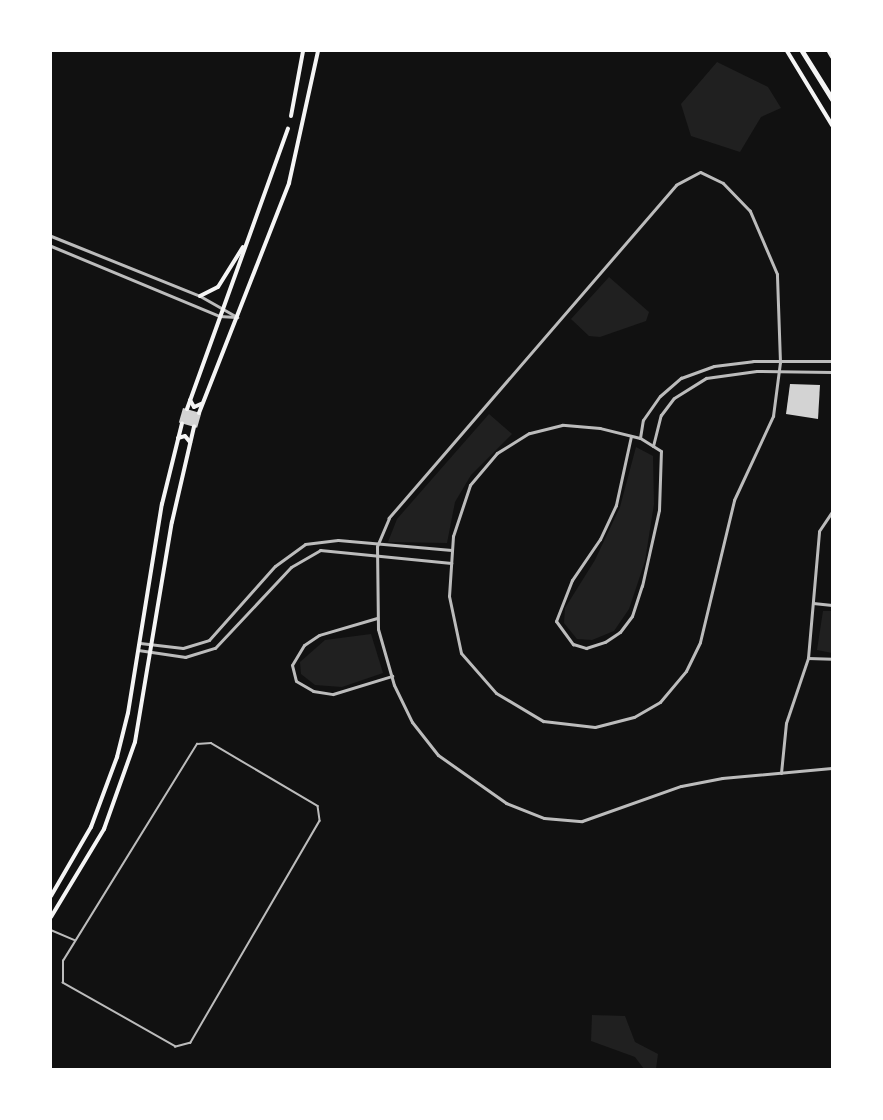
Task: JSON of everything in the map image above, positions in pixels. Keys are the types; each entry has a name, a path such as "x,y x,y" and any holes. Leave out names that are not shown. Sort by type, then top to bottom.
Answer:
{"highway":[{"path":"802,51 832,99"},
{"path":"829,51 832,56"}],"main road":[{"path":"291,116 303,51"},
{"path":"199,413 289,183 318,51"},
{"path":"787,51 832,125"},
{"path":"187,409 247,241 281,158 288,129"},
{"path":"200,296 214,291 224,280 247,241"},
{"path":"190,399 194,407 202,403"},
{"path":"51,896 80,848 109,782 125,726 160,513 182,423"},
{"path":"51,918 83,871 113,809 135,742 172,522 194,426"},
{"path":"177,440 185,436 190,443"}],"street":[{"path":"631,436 616,505 558,610 556,621 573,644 586,648 605,642 620,632 632,616 653,547 659,510 661,452 640,438 631,436 562,425 529,433 497,453 470,485 452,550 448,596 461,653 496,693 543,722 595,727 634,717 660,702 686,671 700,642 724,534 773,416 780,363 777,274 750,211 723,183 700,172 676,185 389,518 377,546 377,618 392,676 412,722 438,755 506,803 544,818 582,821 681,786 832,768"},
{"path":"51,236 200,296 237,317"},
{"path":"51,246 219,316 237,317"},
{"path":"640,438 643,420 660,396 681,378 714,366 832,361"},
{"path":"653,446 661,415 690,387 726,374 779,370 806,375 832,372"},
{"path":"781,773 786,723 808,658 819,531 832,512"},
{"path":"140,643 183,648 209,640 275,566 305,544 338,540 377,546 452,550"},
{"path":"138,650 185,657 215,648 305,556 320,550 451,563"},
{"path":"813,603 832,605"},
{"path":"377,618 319,635 304,645 292,665 296,681 313,691 333,694 392,676"},
{"path":"808,658 832,659"}],"lane":[{"path":"211,743 318,806 320,821 191,1043 176,1047 63,983 63,961 77,940 197,744 211,743"},
{"path":"51,930 77,940"}],"shaded area":[{"path":"717,62 768,87 781,108 761,117 740,152 691,136 681,104"},
{"path":"609,277 649,312 646,321 600,337 589,336 571,319"},
{"path":"489,414 512,434 471,475 455,502 447,543 388,542 397,519"},
{"path":"636,447 653,456 654,504 645,561 629,609 614,631 592,640 577,639 564,623 565,608 595,560 620,507"},
{"path":"823,611 832,611 832,653 817,650"},
{"path":"371,634 383,673 342,687 315,685 301,674 300,662 325,640"},
{"path":"592,1015 625,1016 635,1042 658,1054 656,1069 644,1069 635,1057 591,1041"}],"building":[{"path":"790,384 820,385 818,419 786,414"},
{"path":"183,408 201,413 197,428 179,422"}]}
